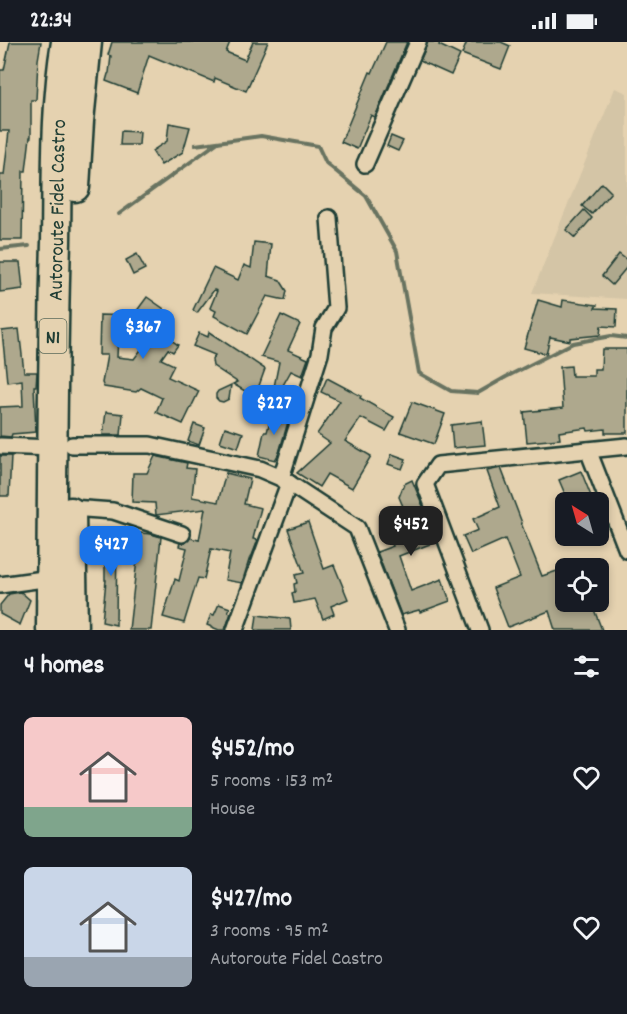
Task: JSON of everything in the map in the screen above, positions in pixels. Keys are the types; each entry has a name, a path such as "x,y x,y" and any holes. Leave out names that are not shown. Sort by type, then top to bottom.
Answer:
{"highway":[{"name":"Autoroute Fidel Castro","path":"66,42 60,75 58,114 53,331 62,446 71,508 73,630"},
{"name":"Autoroute Fidel Castro","path":"51,630 51,578 71,331 74,196 87,42"}],"street":[{"path":"365,164 418,42"},
{"path":"234,630 285,480 320,354 324,328 336,308 330,218"},
{"path":"0,446 150,445 260,469 285,480 357,528 397,630"},
{"path":"480,630 425,484 438,465 627,446"},
{"path":"588,450 627,550"},
{"path":"71,508 113,511 182,534"},
{"path":"0,585 51,578"}],"shaded area":[{"path":"615,88 627,93 627,299 532,293"}],"building":[{"path":"10,42 41,42 36,100 31,100 31,137 26,171 23,171 22,240 0,240 0,175 4,175 9,131 0,131 0,70 4,70"},
{"path":"112,42 230,42 226,52 245,60 253,42 268,42 246,91 215,78 214,82 149,55 137,93 106,81 111,56 108,55"},
{"path":"386,42 407,42 375,117 371,115 357,149 341,142 370,72 372,73"},
{"path":"428,42 440,42 439,45 460,55 451,75 420,61"},
{"path":"467,42 501,42 510,46 501,69 462,54"},
{"path":"169,123 190,127 183,152 161,165 152,151 167,141"},
{"path":"121,131 140,132 139,145 120,145"},
{"path":"391,136 403,141 398,151 387,146"},
{"path":"602,183 611,192 592,214 582,206"},
{"path":"584,210 592,218 575,238 566,230"},
{"path":"254,242 271,244 268,276 280,280 287,291 285,300 267,296 247,334 214,316 216,311 210,308 217,291 214,290 197,313 193,310 213,268 238,280 244,265 251,268"},
{"path":"137,254 145,269 133,275 126,260"},
{"path":"619,254 627,260 627,267 612,285 602,276"},
{"path":"0,262 20,262 23,289 0,292"},
{"path":"147,297 164,309 152,326 178,345 173,352 168,349 161,359 174,365 168,377 199,391 183,424 156,412 162,398 141,388 136,392 104,387 102,383 107,355 99,355 100,315 119,316 117,357 134,359 150,338 120,316 133,316"},
{"path":"538,300 562,307 563,300 597,305 595,308 617,309 616,327 601,326 600,335 570,338 570,341 550,337 546,354 524,348"},
{"path":"281,315 300,324 288,350 308,359 302,376 291,371 273,403 271,402 279,362 261,357"},
{"path":"19,329 24,372 37,372 36,386 34,386 36,432 12,434 11,437 0,436 0,407 23,406 22,380 7,382 2,331"},
{"path":"209,332 265,369 255,397 233,384 237,382 213,366 212,360 215,355 193,346 199,333 208,337"},
{"path":"602,349 627,349 627,433 605,433 605,429 588,431 587,428 559,432 560,439 527,442 524,412 563,408 560,367 571,366 572,376 594,376 594,369 601,369"},
{"path":"327,378 394,417 386,431 361,418 345,441 371,456 352,488 327,474 319,487 297,473 330,443 317,434 340,401 321,392"},
{"path":"231,385 229,399 219,401 216,398 218,391"},
{"path":"412,402 445,414 434,444 400,432"},
{"path":"273,410 290,415 275,460 259,456 264,432 267,432"},
{"path":"106,412 123,414 121,435 103,435"},
{"path":"482,421 485,445 453,448 451,425"},
{"path":"194,424 205,428 199,445 188,441"},
{"path":"225,427 243,433 238,448 220,442"},
{"path":"392,454 406,459 402,469 388,464"},
{"path":"0,456 11,456 9,496 0,496"},
{"path":"155,456 187,463 186,468 195,469 192,497 218,502 226,473 250,479 244,504 261,508 253,539 258,540 242,583 225,580 230,553 211,549 204,579 198,578 184,623 163,617 175,579 179,581 187,548 179,546 180,543 185,543 190,538 199,540 205,509 156,515 155,503 132,502 133,473 147,473"},
{"path":"501,468 542,576 555,572 555,612 595,612 602,630 555,630 549,611 508,627 493,588 520,577 505,539 471,554 463,536 478,530 473,519 500,507 487,471"},
{"path":"581,471 589,492 564,492 559,480"},
{"path":"412,480 435,542 399,556 411,591 442,579 450,601 420,612 419,610 401,615 377,552 393,546 389,532 410,523 399,497 404,484"},
{"path":"308,522 324,569 334,565 348,599 331,606 334,614 323,619 315,599 294,603 292,593 295,592 294,584 297,583 295,575 304,573 288,529"},
{"path":"105,529 117,530 116,625 102,622 106,580"},
{"path":"140,533 161,537 151,630 129,630"},
{"path":"21,592 30,600 20,625 0,614 0,605 9,594"},
{"path":"219,604 230,608 228,612 231,613 225,630 207,625 211,614 214,615"},
{"path":"257,615 290,619 291,630 255,630"}],"waterway":[{"path":"195,145 261,136 318,146 326,163 366,196 397,251 419,373 451,391 478,393 573,343 611,336 627,338"},
{"path":"119,214 218,142"},
{"path":"0,249 29,246"}]}
